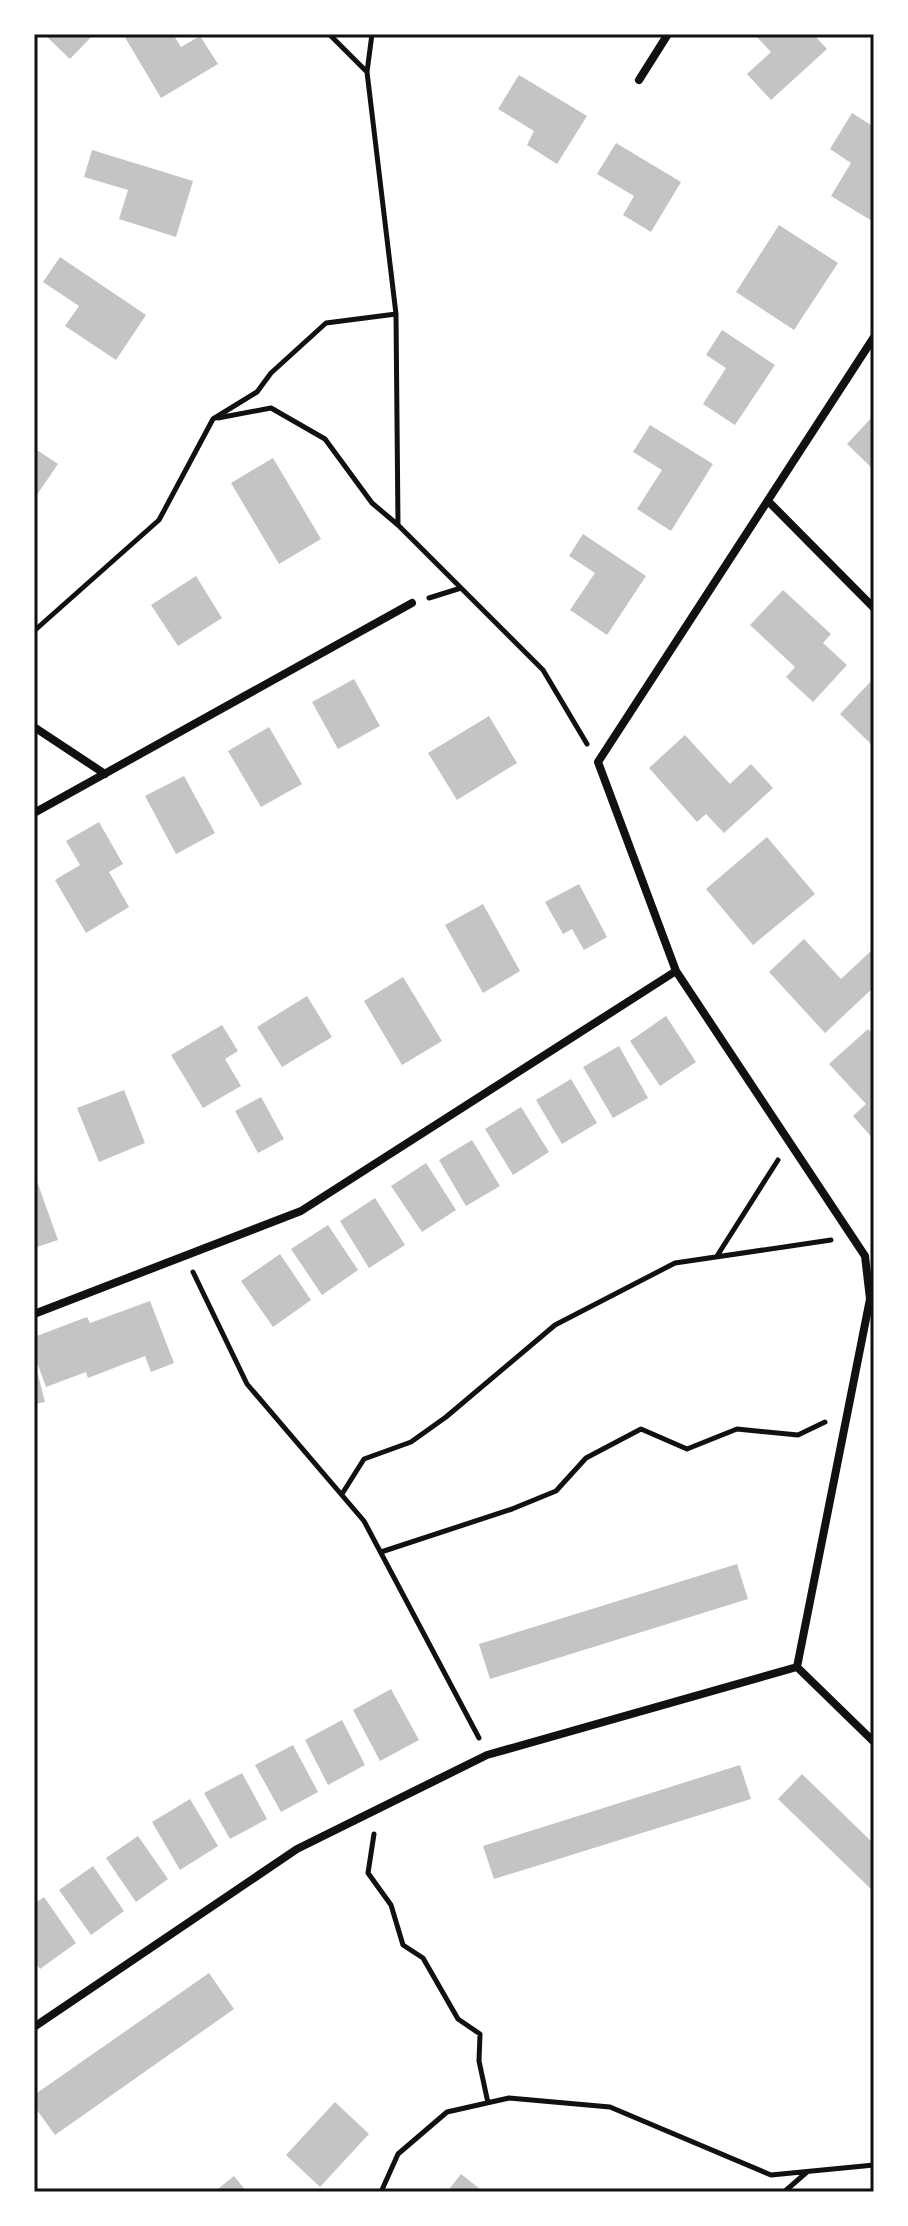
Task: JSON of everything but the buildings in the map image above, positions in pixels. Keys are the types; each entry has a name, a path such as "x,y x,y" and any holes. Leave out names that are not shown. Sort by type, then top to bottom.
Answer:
{"street":[{"path":"639,80 668,34"},
{"path":"797,1667 870,1299 865,1256 676,971 598,762 874,337"},
{"path":"768,501 874,608"},
{"path":"34,813 412,603"},
{"path":"34,727 105,774"},
{"path":"34,1314 301,1211 676,971"},
{"path":"797,1667 874,1742"},
{"path":"34,2027 297,1849 487,1755 797,1667"}],"path":[{"path":"329,34 367,72"},
{"path":"372,34 367,72 396,314 398,525"},
{"path":"34,631 159,520 213,419 257,392 271,373 326,323 396,314"},
{"path":"213,419 271,408 325,439 372,503 398,525 543,670 598,762"},
{"path":"412,603 461,588"},
{"path":"717,1257 789,1142"},
{"path":"342,1494 364,1459 411,1442 446,1417 555,1325 675,1263 852,1237"},
{"path":"185,1257 247,1384 364,1521 487,1755"},
{"path":"381,1552 512,1509 556,1491 586,1458 641,1429 687,1449 737,1429 798,1435 848,1412"},
{"path":"378,1809 368,1873 391,1905 403,1945 423,1958 458,2019 480,2034 479,2061 488,2103"},
{"path":"381,2192 398,2154 447,2112 509,2098 610,2107 771,2175 874,2165"},
{"path":"784,2192 807,2172"}]}
